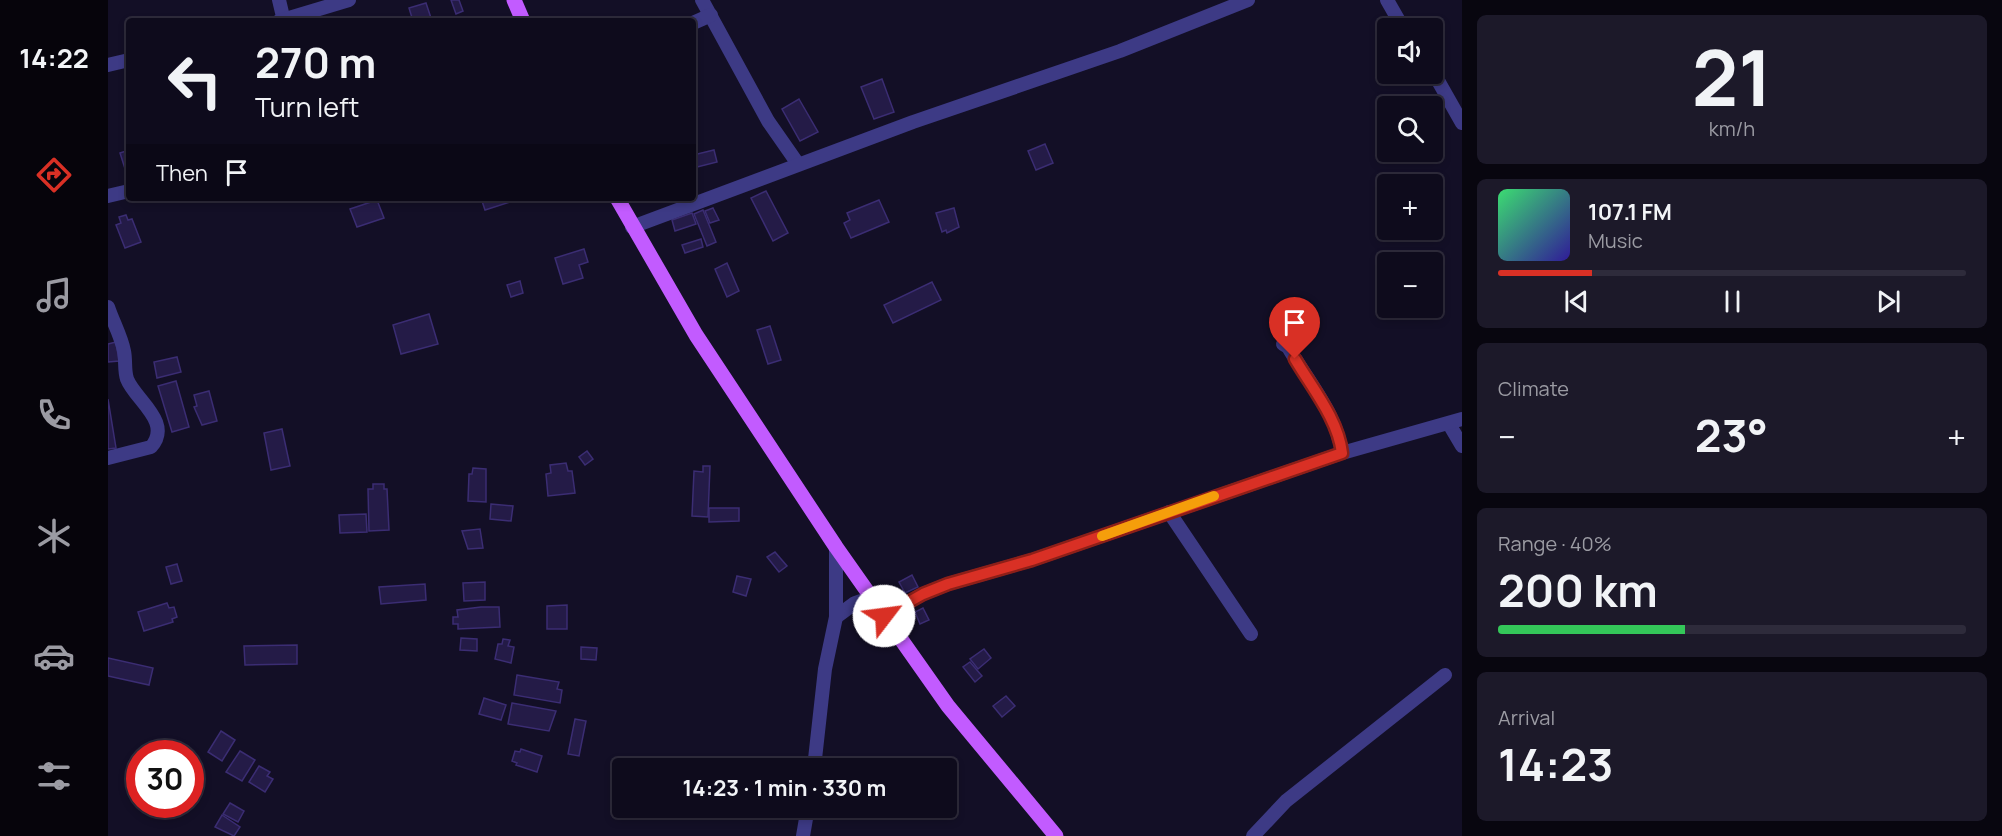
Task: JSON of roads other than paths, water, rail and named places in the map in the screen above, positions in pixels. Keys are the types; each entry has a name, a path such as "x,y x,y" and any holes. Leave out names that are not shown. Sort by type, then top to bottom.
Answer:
{"main road":[{"path":"514,0 522,18"},
{"path":"619,201 696,335 836,547 948,706 1056,836"}],"street":[{"path":"279,0 282,18"},
{"path":"292,18 349,0"},
{"path":"702,0 768,121 798,164"},
{"path":"632,227 913,122 1120,51 1248,0"},
{"path":"1387,0 1398,18"},
{"path":"696,22 711,15"},
{"path":"108,65 126,61"},
{"path":"1440,84 1462,123"},
{"path":"108,196 126,192"},
{"path":"108,458 151,447 158,434 157,425 147,405 126,375 124,352 109,312"},
{"path":"1283,344 1288,347 1331,418 1340,440 1342,453"},
{"path":"884,616 923,594 948,584 1032,560 1342,453 1455,422 1462,446"},
{"path":"1169,512 1251,634"},
{"path":"815,758 825,669 836,617 836,547"},
{"path":"836,617 855,603 872,597"},
{"path":"1253,836 1286,801 1445,675"},
{"path":"803,836 806,818"}]}
